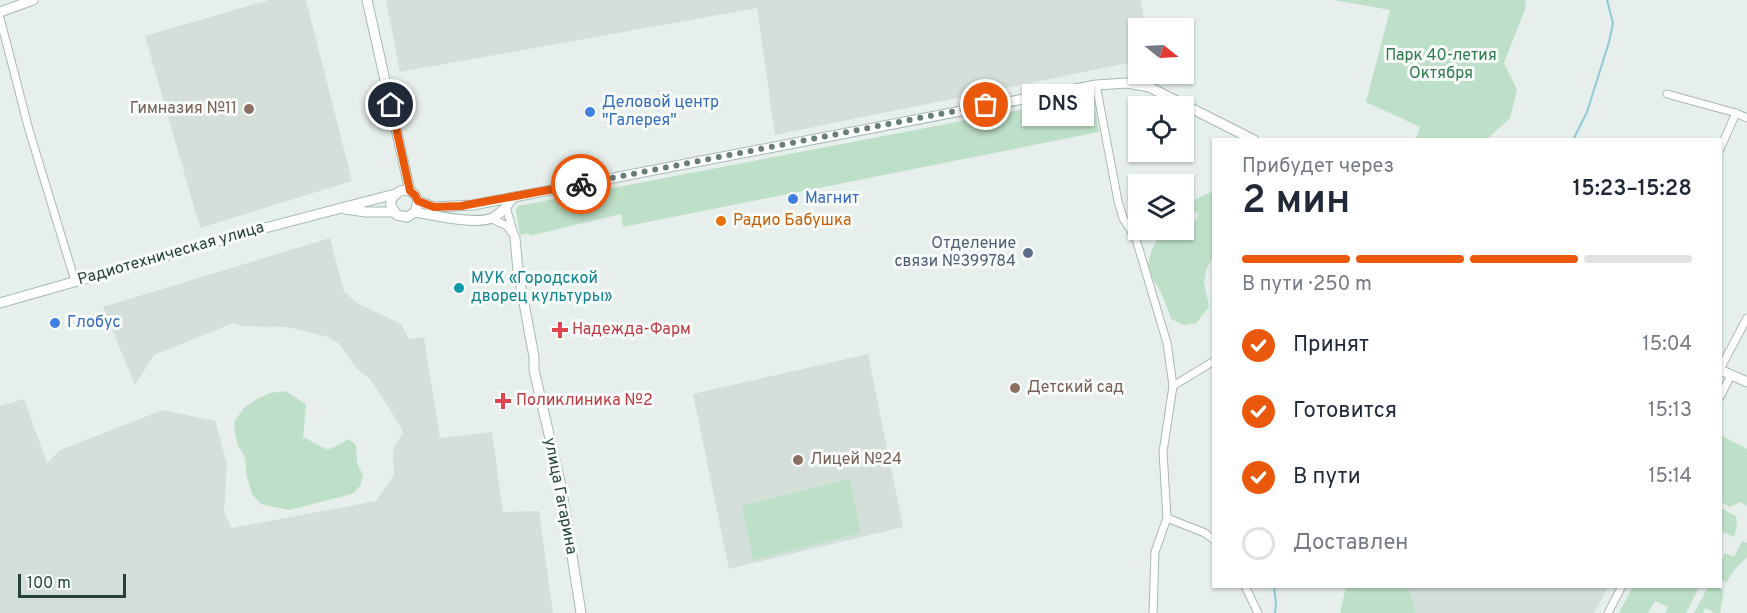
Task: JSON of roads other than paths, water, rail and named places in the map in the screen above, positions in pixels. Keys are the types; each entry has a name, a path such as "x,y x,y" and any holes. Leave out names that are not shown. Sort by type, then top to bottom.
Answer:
{"street":[{"path":"0,12 31,0"},
{"path":"367,0 404,169 401,192 391,200 394,212"},
{"path":"0,18 28,130 75,281"},
{"path":"418,201 434,207 473,205 840,133 1096,85 1127,82 1149,87 1250,138"},
{"path":"1096,85 1118,201 1123,218 1136,239 1167,343 1173,386 1163,452 1167,518 1155,552 1153,613"},
{"path":"1667,94 1747,118"},
{"path":"1722,144 1736,113"},
{"path":"401,192 415,195 418,201 415,212"},
{"name":"Радиотехническая улица","path":"0,303 246,233 401,192"},
{"path":"492,219 506,207 513,197"},
{"path":"496,201 506,207"},
{"path":"473,205 467,211 471,216 492,219 507,226 515,238"},
{"name":"улица Гагарина","path":"506,207 515,238 518,270 534,357 534,370 561,486 581,613"},
{"name":"Радиотехническая улица","path":"342,209 394,212 407,217 415,212 455,219 492,219"},
{"path":"1722,366 1747,318"},
{"path":"1173,386 1212,362"},
{"path":"1722,371 1747,382"},
{"path":"1722,393 1731,375"},
{"path":"1167,518 1205,532 1212,538"},
{"path":"1246,588 1258,613"},
{"path":"1608,613 1621,588"}],"waterway":[{"path":"1574,138 1587,112 1609,42 1613,23 1607,0"},
{"path":"1274,588 1275,613"}],"place":[{"name":"DNS","path":"986,105"},
{"name":"Гимназия №11","path":"249,109"},
{"name":"Деловой центр \"Галерея\"","path":"590,112"},
{"name":"Магнит","path":"793,199"},
{"name":"Радио Бабушка","path":"721,221"},
{"name":"Отделение связи №399784","path":"1028,253"},
{"name":"МУК «Городской дворец культуры»","path":"459,288"},
{"name":"Глобус","path":"55,323"},
{"name":"Надежда-Фарм","path":"560,330"},
{"name":"Детский сад","path":"1015,388"},
{"name":"Поликлиника №2","path":"503,401"},
{"name":"Лицей №24","path":"798,460"}],"park label":[{"name":"Парк 40-летия Октября","path":"1441,65"}]}
